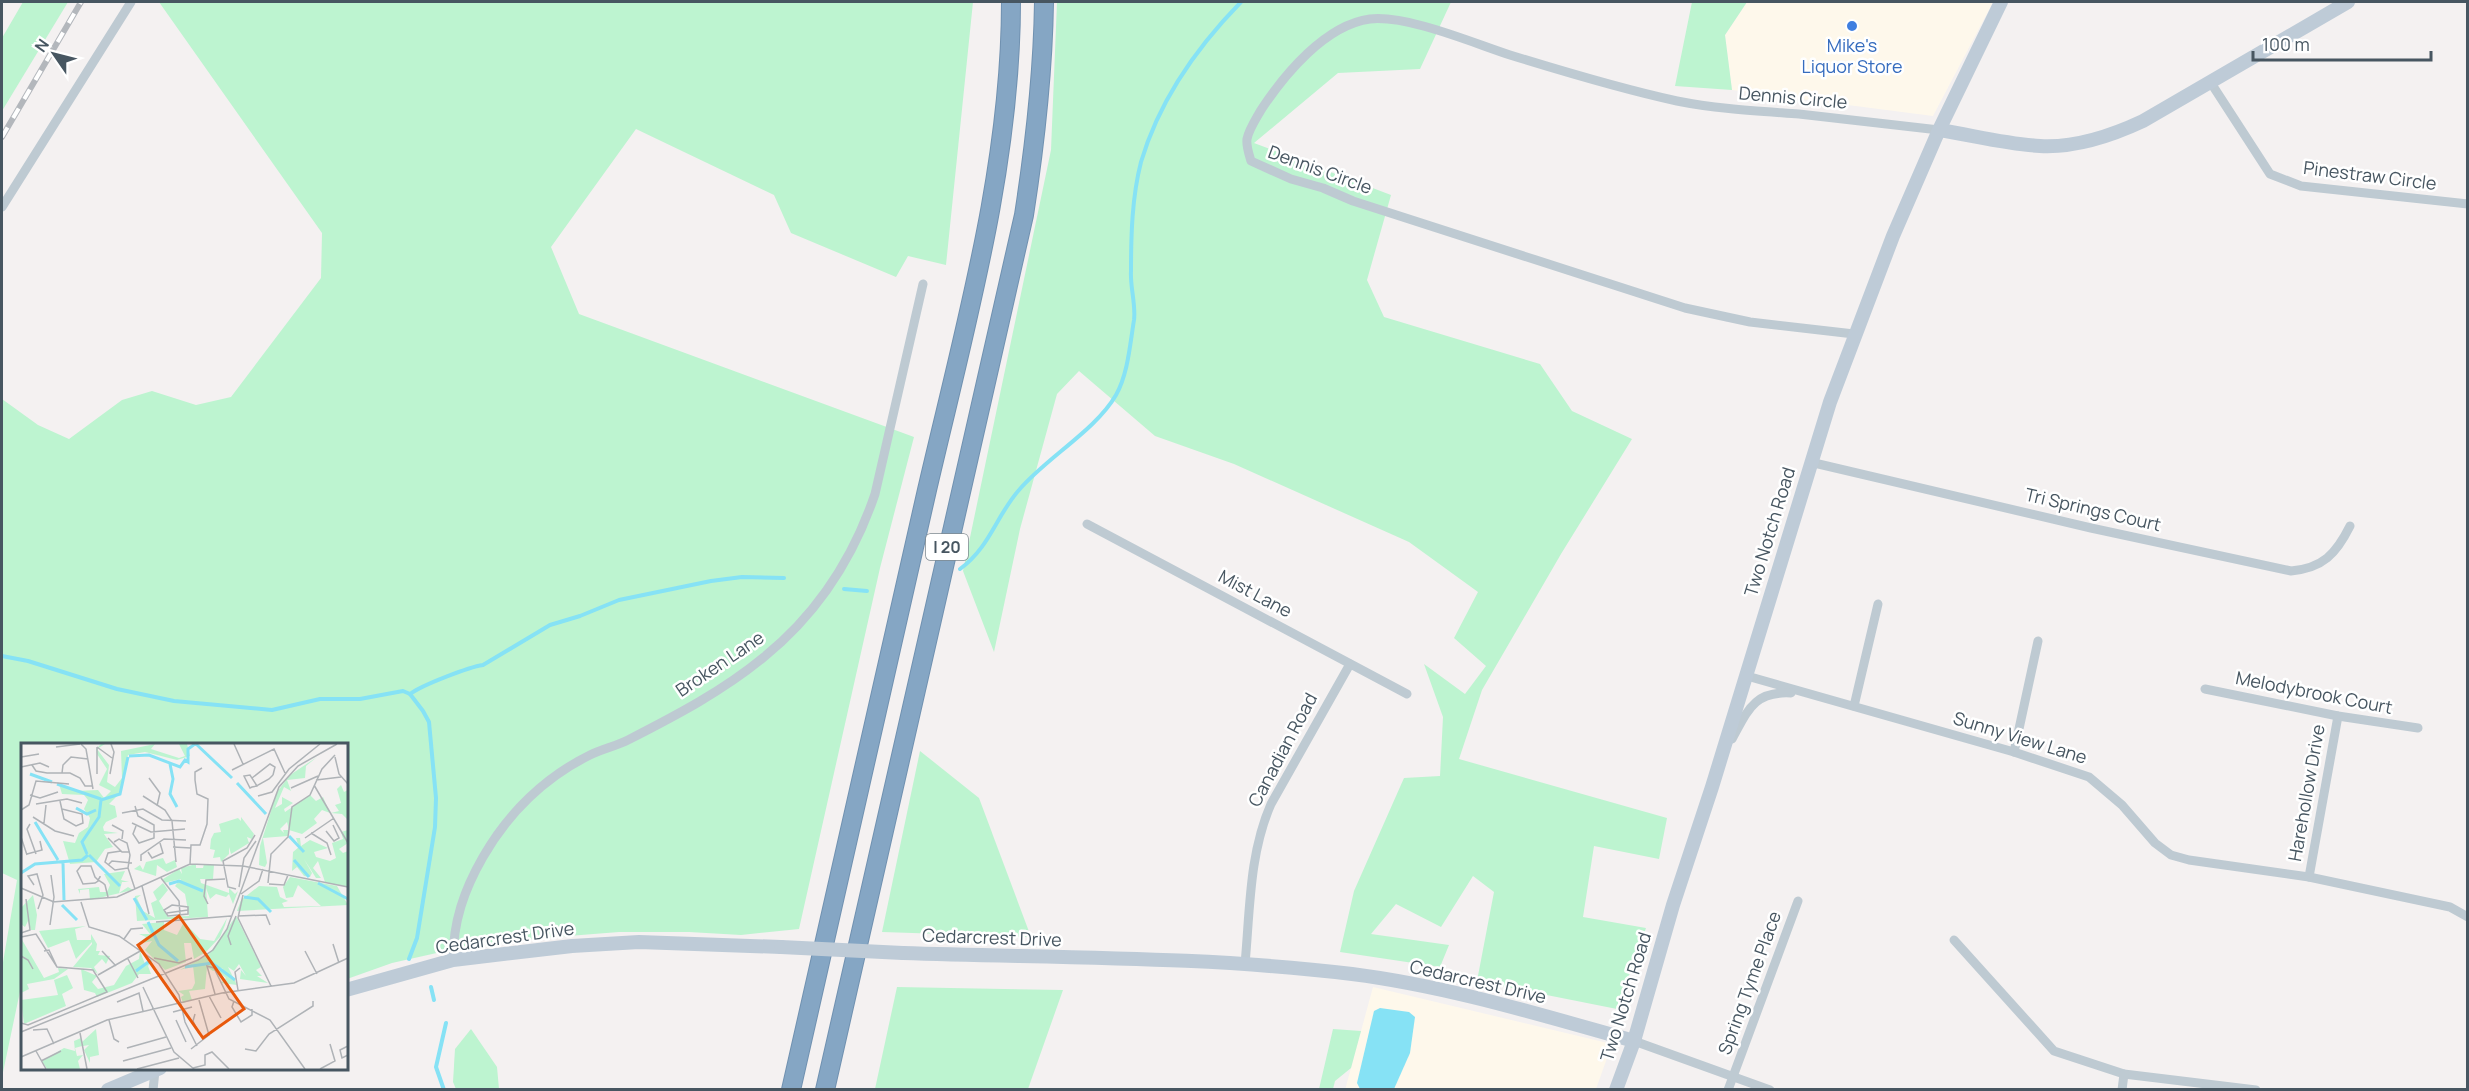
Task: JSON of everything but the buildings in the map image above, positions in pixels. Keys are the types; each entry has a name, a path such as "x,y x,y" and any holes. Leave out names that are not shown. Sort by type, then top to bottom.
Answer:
{"highway":[{"name":"I 20","path":"791,1089 978,272 1002,131 1008,76 1011,2"},
{"name":"I 20","path":"825,1089 1024,215 1031,171 1043,51 1044,2"}],"street":[{"path":"2,207 131,2"},
{"name":"Two Notch Road","path":"1616,1089 1634,1041 1673,905 1721,759 1810,462 1854,334 1939,130 2001,2"},
{"path":"1939,130 2042,146 2076,143 2107,136 2126,129 2211,83 2348,2"},
{"name":"Dennis Circle","path":"1854,334 1750,322 1685,308 1353,201 1323,188 1301,183 1251,161 1247,141 1250,131 1272,93 1309,51 1336,33 1370,19 1400,22 1432,29 1512,55 1677,101 1939,130"},
{"name":"Pinestraw Circle","path":"2211,83 2270,174 2301,186 2468,204"},
{"name":"Broken Lane","path":"453,960 453,933 465,891 491,842 526,799 580,761 620,744 698,702 762,659 802,621 839,574 864,526 875,495 923,284"},
{"name":"Tri Springs Court","path":"1810,462 2091,528 2291,571 2301,570 2334,555 2350,526"},
{"name":"Mist Lane","path":"1087,524 1407,694"},
{"path":"1854,706 1878,604"},
{"path":"2014,752 2038,641"},
{"name":"Canadian Road","path":"1245,964 1254,868 1262,825 1271,804 1350,664"},
{"name":"Sunny View Lane","path":"1746,676 2014,752 2089,777 2122,805 2155,843 2171,855 2189,860 2309,877 2450,907 2468,917"},
{"name":"Melodybrook Court","path":"2205,689 2338,716 2418,728"},
{"path":"1721,759 1752,705 1762,696 1781,692 1805,694"},
{"name":"Harehollow Drive","path":"2309,877 2338,716"},
{"name":"Spring Tyme Place","path":"1728,1089 1798,901"},
{"path":"1954,940 2054,1051 2124,1074 2256,1089"},
{"name":"Cedarcrest Drive","path":"348,989 453,960 617,942 737,944 903,953 1245,964 1353,974 1421,986 1634,1041"},
{"path":"1634,1041 1770,1089"},
{"path":"108,1089 157,1070"},
{"path":"153,1089 157,1070"},
{"path":"2122,1089 2124,1074"}],"shaded area":[{"path":"1747,2 1993,2 1933,116 1732,90 1725,35"},
{"path":"1373,987 1612,1044 1596,1089 1345,1090"}],"green space":[{"path":"23,2 68,2 2,111 2,38"},
{"path":"159,2 973,2 946,265 908,256 896,277 791,233 774,195 636,129 551,247 579,314 914,437 880,568 799,929 741,935 619,932 543,938 450,950 392,963 348,979 348,743 21,743 21,987 2,1077 2,968 17,880 2,873 2,399 38,425 69,439 122,400 152,391 196,405 231,397 321,278 322,233"},
{"path":"1057,2 1451,2 1420,69 1338,73 1254,143 1391,195 1367,280 1384,317 1540,364 1572,411 1632,439 1561,554 1482,690 1459,759 1667,818 1659,859 1594,846 1583,917 1646,928 1617,1009 1477,981 1494,892 1473,876 1441,927 1396,904 1371,934 1449,945 1440,967 1340,952 1354,891 1404,778 1440,776 1443,717 1424,664 1465,694 1486,666 1454,638 1478,592 1409,542 1234,464 1155,436 1079,371 1057,394 1020,529 994,652 963,571 1051,150"},
{"path":"1692,2 1747,2 1725,35 1732,90 1675,86"},
{"path":"920,751 979,798 1031,937 882,932"},
{"path":"897,987 1063,990 1028,1089 875,1089"},
{"path":"471,1029 497,1067 499,1089 456,1089 453,1082 455,1049"},
{"path":"1333,1029 1361,1031 1351,1068 1335,1081 1333,1089 1319,1089"}],"water":[{"path":"1380,1008 1409,1012 1415,1017 1410,1053 1394,1089 1360,1089 1357,1083 1374,1011"}],"waterway":[{"path":"960,569 979,551 1019,490 1096,420 1107,408 1120,387 1130,349 1134,320 1131,277 1132,230 1141,162 1158,118 1181,76 1209,37 1241,2"},
{"path":"410,694 446,677 483,665 550,625 619,600 711,581 742,577 784,578"},
{"path":"844,589 867,591"},
{"path":"2,656 28,661 117,689 174,701 272,710 320,699 360,699 403,691 410,694 429,722 436,798 435,827 417,938 409,959"},
{"path":"431,987 434,1000"},
{"path":"444,1090 436,1067 446,1023"}],"railway":[{"path":"2,137 81,2"}],"place":[{"name":"Mike's Liquor Store","path":"1852,26"}]}
